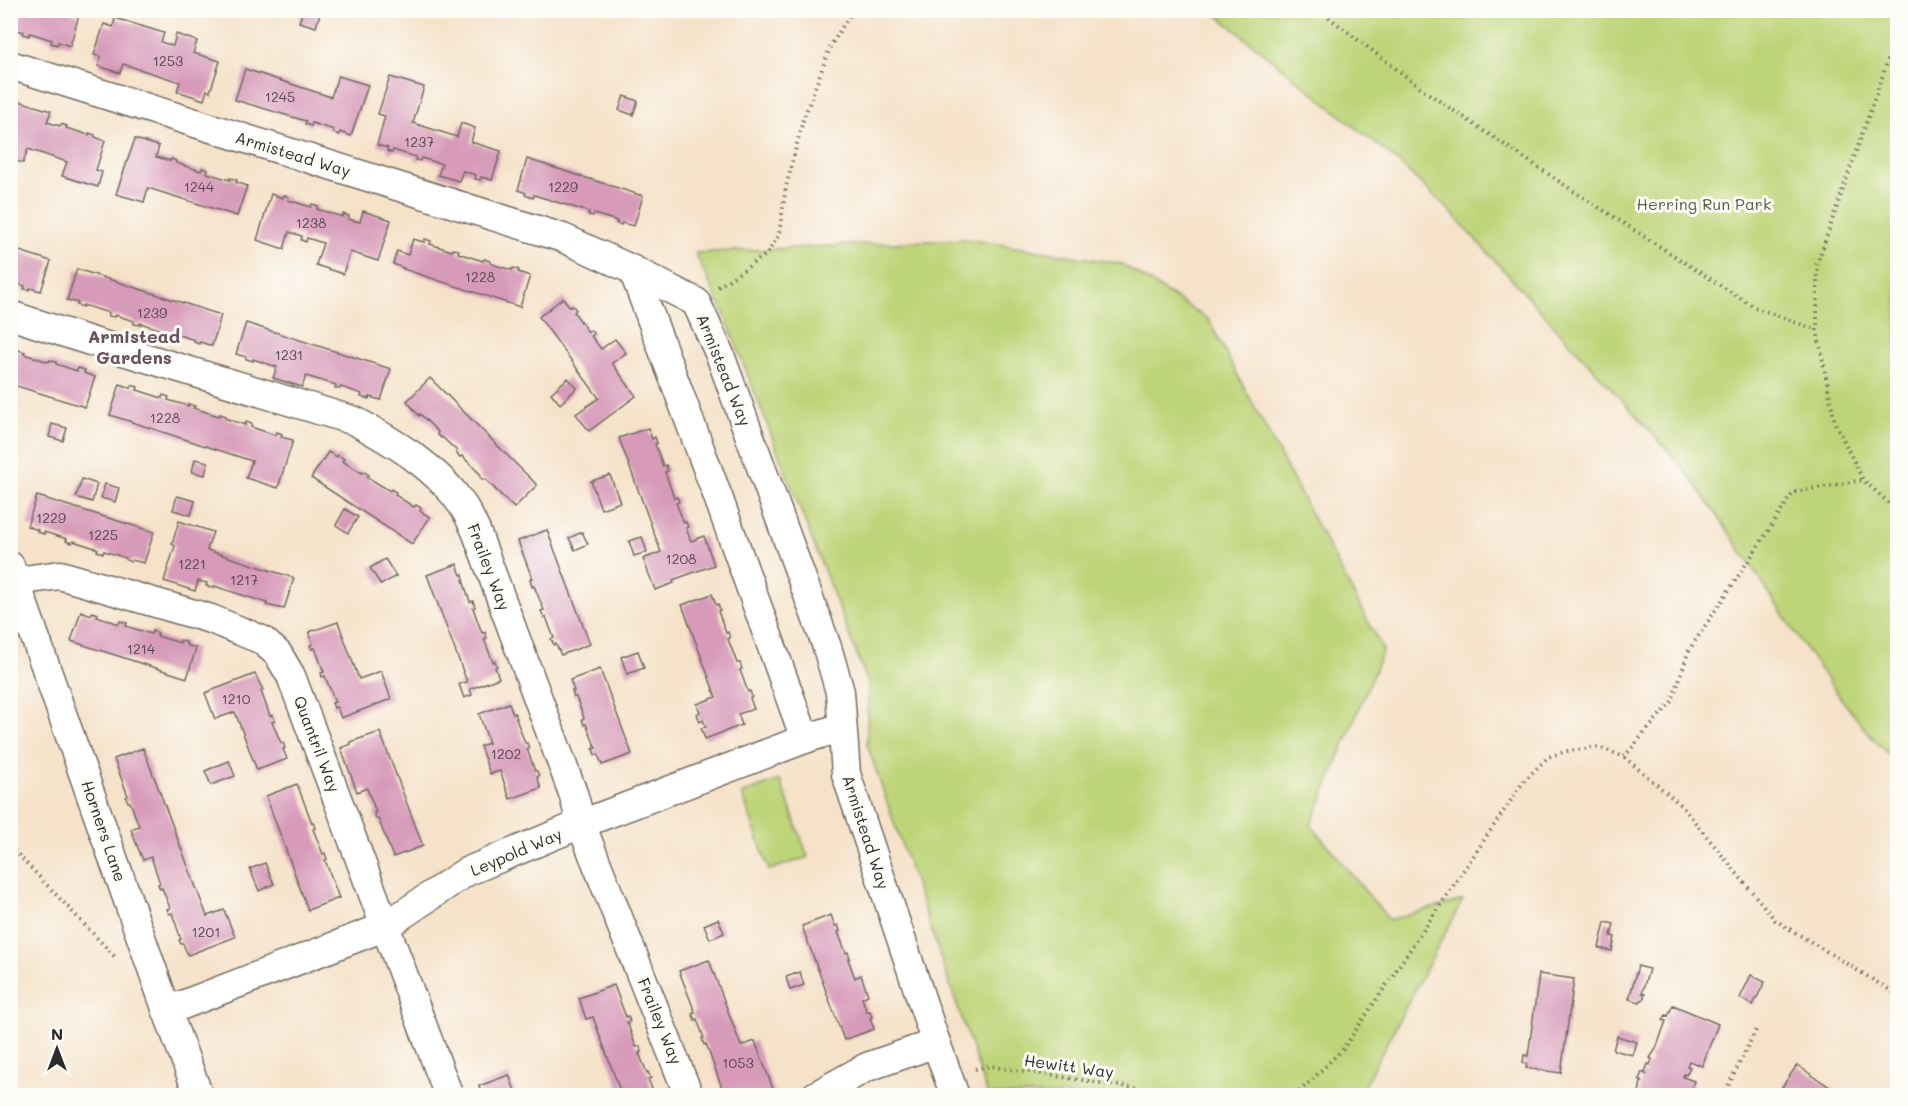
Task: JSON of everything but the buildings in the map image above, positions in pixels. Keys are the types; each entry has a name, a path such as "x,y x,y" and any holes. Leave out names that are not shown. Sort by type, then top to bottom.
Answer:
{"street":[{"name":"Armistead Way","path":"10,65 563,238 696,302 720,355 827,646 840,692 846,774 952,1085"},
{"path":"633,270 805,738"},
{"name":"Frailey Way","path":"10,315 355,421 395,443 440,478 464,506 476,531 574,796 581,824 689,1095"},
{"name":"Quantril Way","path":"13,573 60,575 211,619 262,640 278,654 291,676 449,1095"},
{"name":"Horners Lane","path":"13,573 199,1095"},
{"name":"Leypold Way","path":"168,1011 384,927 466,872 581,824 805,738 842,727"},
{"path":"815,1095 867,1067 936,1043"}],"path":[{"path":"696,302 767,254 779,235 786,187 802,120 831,45 854,10"},
{"path":"1319,10 1429,94 1617,219 1754,307 1817,330"},
{"path":"1898,31 1817,264 1817,330 1835,423 1863,480 1898,511"},
{"path":"1624,757 1672,700 1689,650 1794,492 1863,480"},
{"path":"1295,1095 1343,1049 1524,781 1548,757 1568,752 1599,747 1624,757 1682,805 1775,920 1898,995"},
{"path":"10,846 120,963"},
{"path":"1723,1095 1757,1028"},
{"name":"Hewitt Way","path":"952,1085 989,1066 1187,1095"}],"green space":[{"name":"Herring Run Park","path":"1212,11 1897,11 1897,763 1867,732 1815,663 1705,497 1681,465 1447,208 1397,161"},
{"path":"966,239 1122,264 1208,319 1383,650 1311,825 1389,920 1463,900 1359,1095 988,1095 867,744 868,683 723,311 695,253"},
{"path":"780,780 808,857 769,870 742,794"}],"district":[{"name":"Armistead Gardens","path":"134,347"}]}
